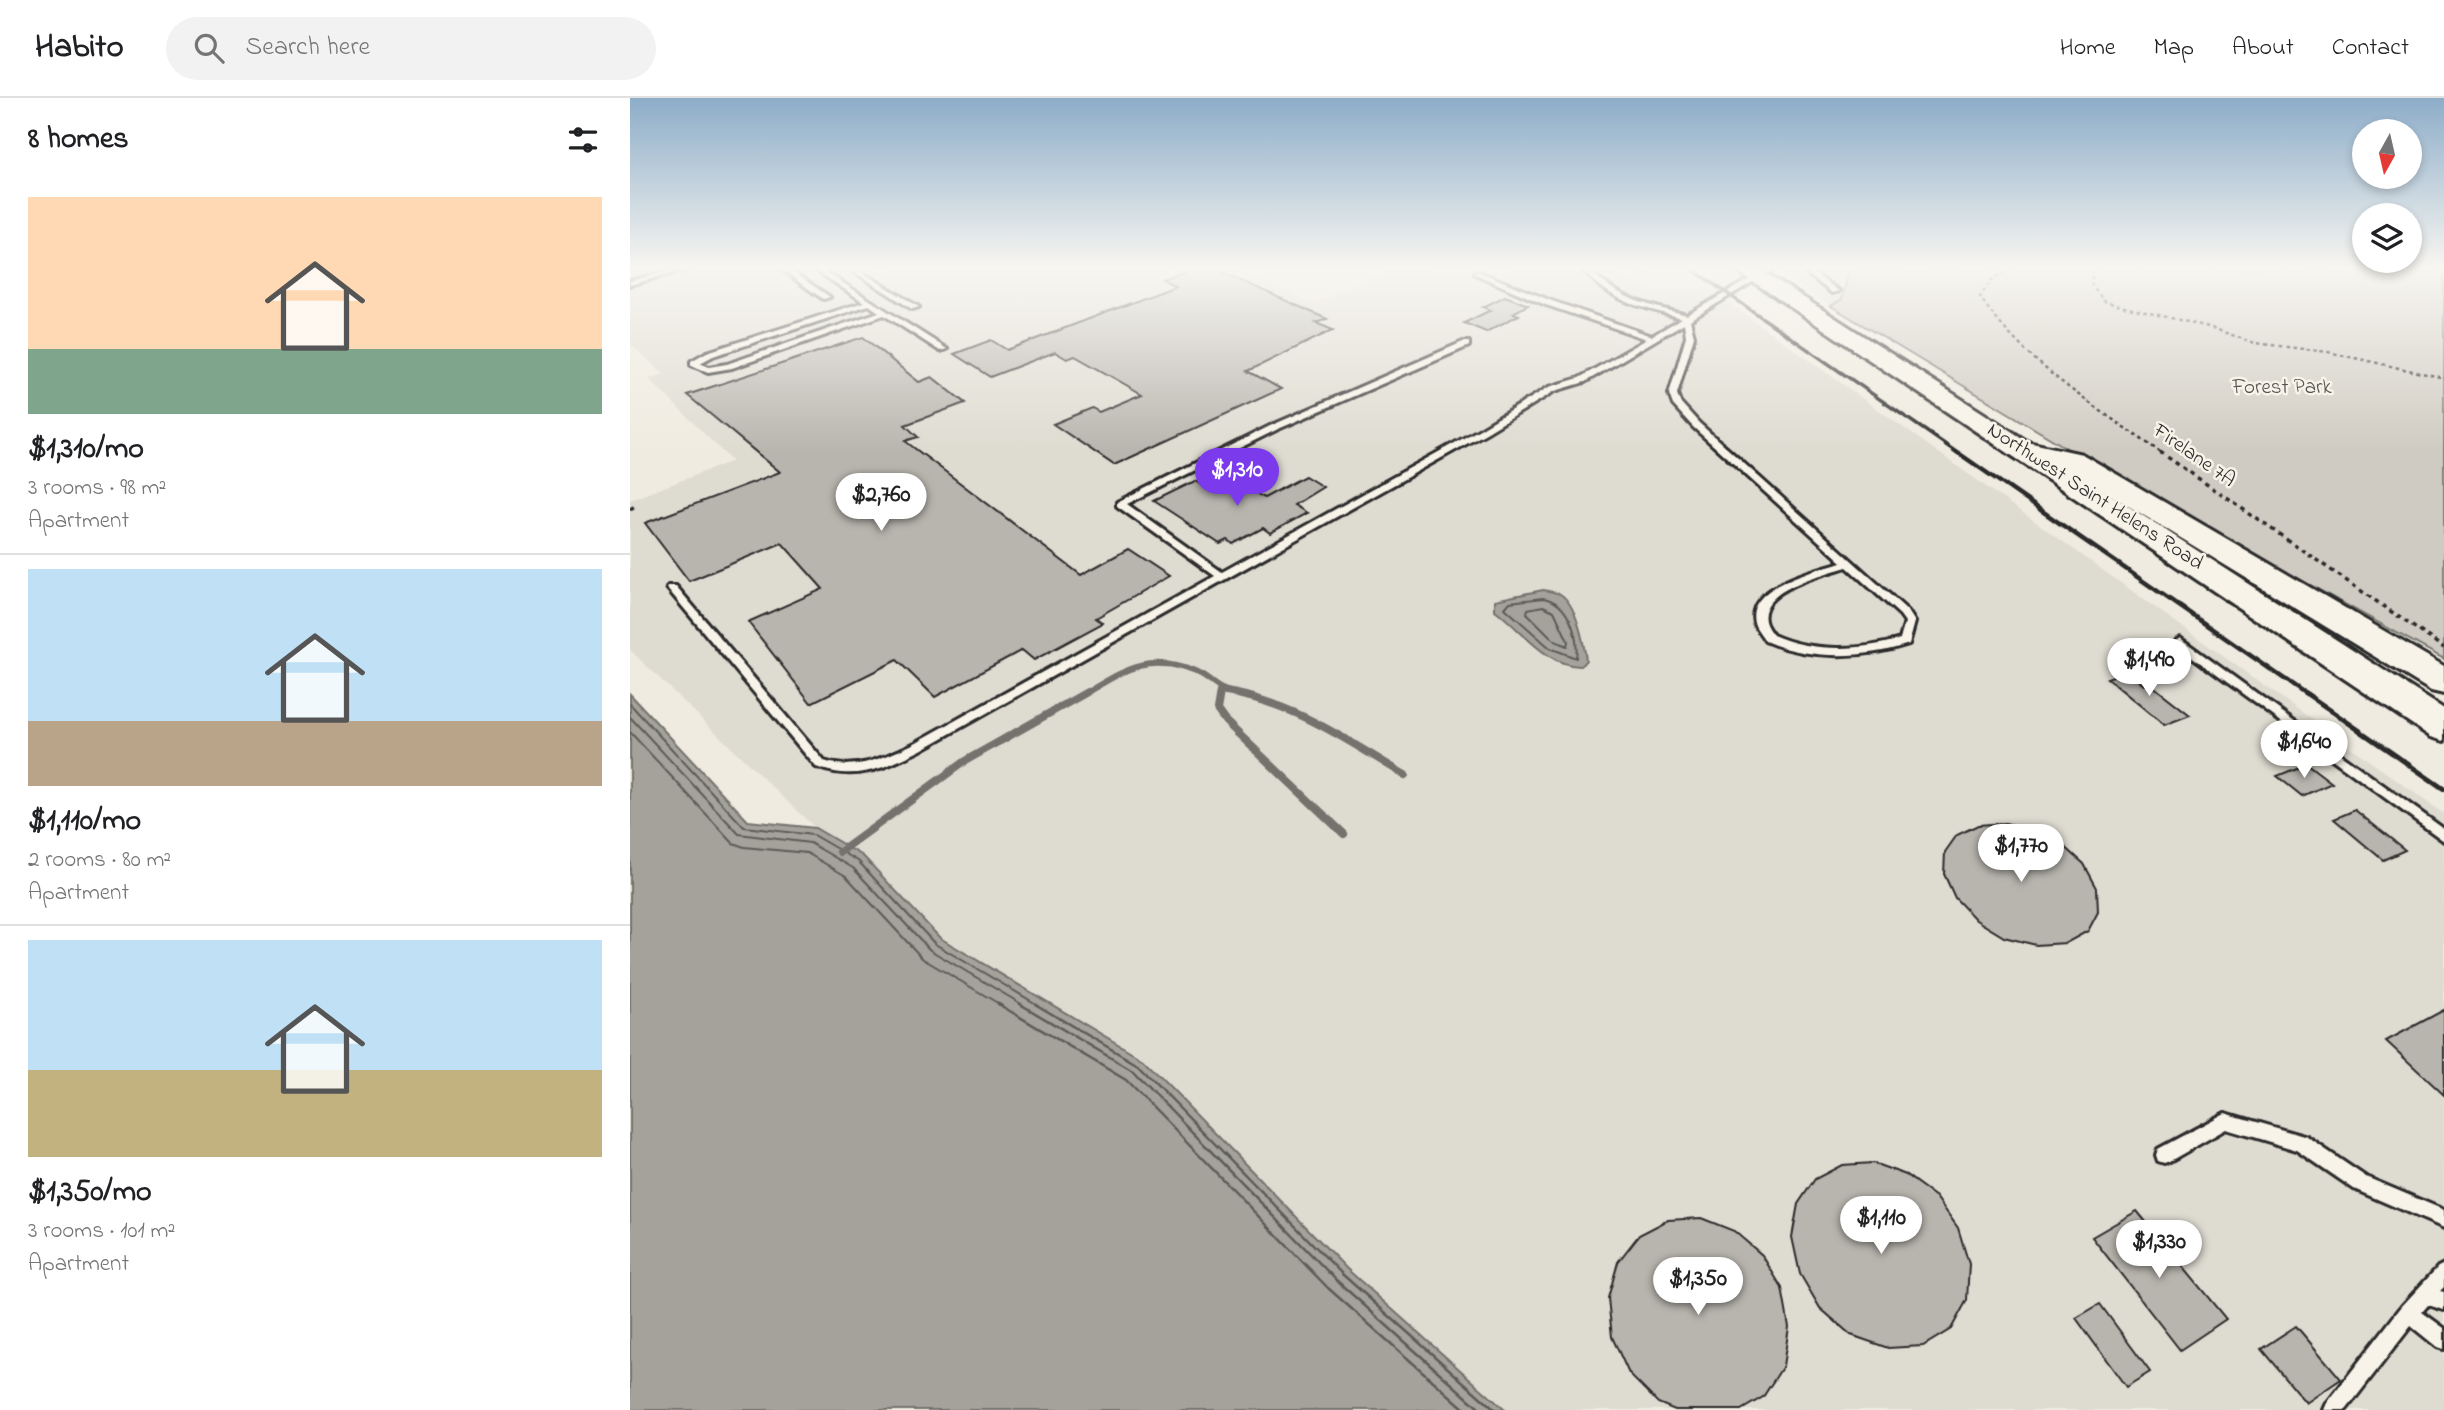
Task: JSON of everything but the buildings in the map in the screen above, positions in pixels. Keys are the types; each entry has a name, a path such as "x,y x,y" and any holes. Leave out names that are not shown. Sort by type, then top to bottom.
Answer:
{"main road":[{"name":"Northwest Saint Helens Road","path":"1846,330 2444,727"},
{"path":"2023,449 2072,460 2444,682"},
{"path":"2242,594 2379,641"}],"lane":[{"path":"784,330 710,354 694,363 701,369 719,369 833,330"},
{"path":"912,330 943,349"},
{"path":"1629,330 1652,338"},
{"path":"672,588 820,764 837,772 858,771 879,765 918,747 1483,431 1552,389 1582,380 1665,330"},
{"path":"1689,330 1687,354 1674,381 1676,403 1904,613 1910,622 1905,641 1881,649 1789,646 1777,643 1764,632 1759,625 1759,609 1770,592 1849,563"},
{"path":"1221,576 1120,504 1273,428 1466,344"},
{"path":"2180,642 2444,836"},
{"path":"2164,1155 2225,1121 2301,1143 2360,1183 2444,1219"},
{"path":"2334,1410 2409,1312 2444,1273"},
{"path":"2424,1295 2444,1301"},
{"path":"2409,1312 2444,1340"}],"path":[{"name":"Firelane 7A","path":"2004,330 2036,362 2088,402 2444,648"},
{"path":"2218,330 2255,343 2328,352 2444,378"}],"shaded area":[{"path":"630,330 1767,330 2444,814 2444,1410 1505,1410 1015,982 940,938 863,856 815,828 630,650 630,500 732,461 649,379 664,374 630,344"}],"green space":[{"name":"Forest Park","path":"1871,330 2444,330 2444,659 2113,476"}],"water":[{"path":"1543,590 1560,594 1571,606 1585,653 1586,660 1581,666 1569,665 1546,654 1495,610 1495,600"},
{"path":"630,694 748,821 815,828 863,856 940,938 1143,1059 1347,1269 1505,1410 630,1410"}],"waterway":[{"path":"1084,694 1124,672 1150,664 1178,666 1237,694"},
{"path":"840,852 965,761 1087,692"},
{"path":"1220,692 1217,710 1225,721 1344,834"},
{"path":"1226,692 1274,704 1319,724 1405,775"}],"railway":[{"path":"1780,330 1959,454"},
{"path":"1957,452 2306,694"},
{"path":"2304,692 2444,789"}]}
